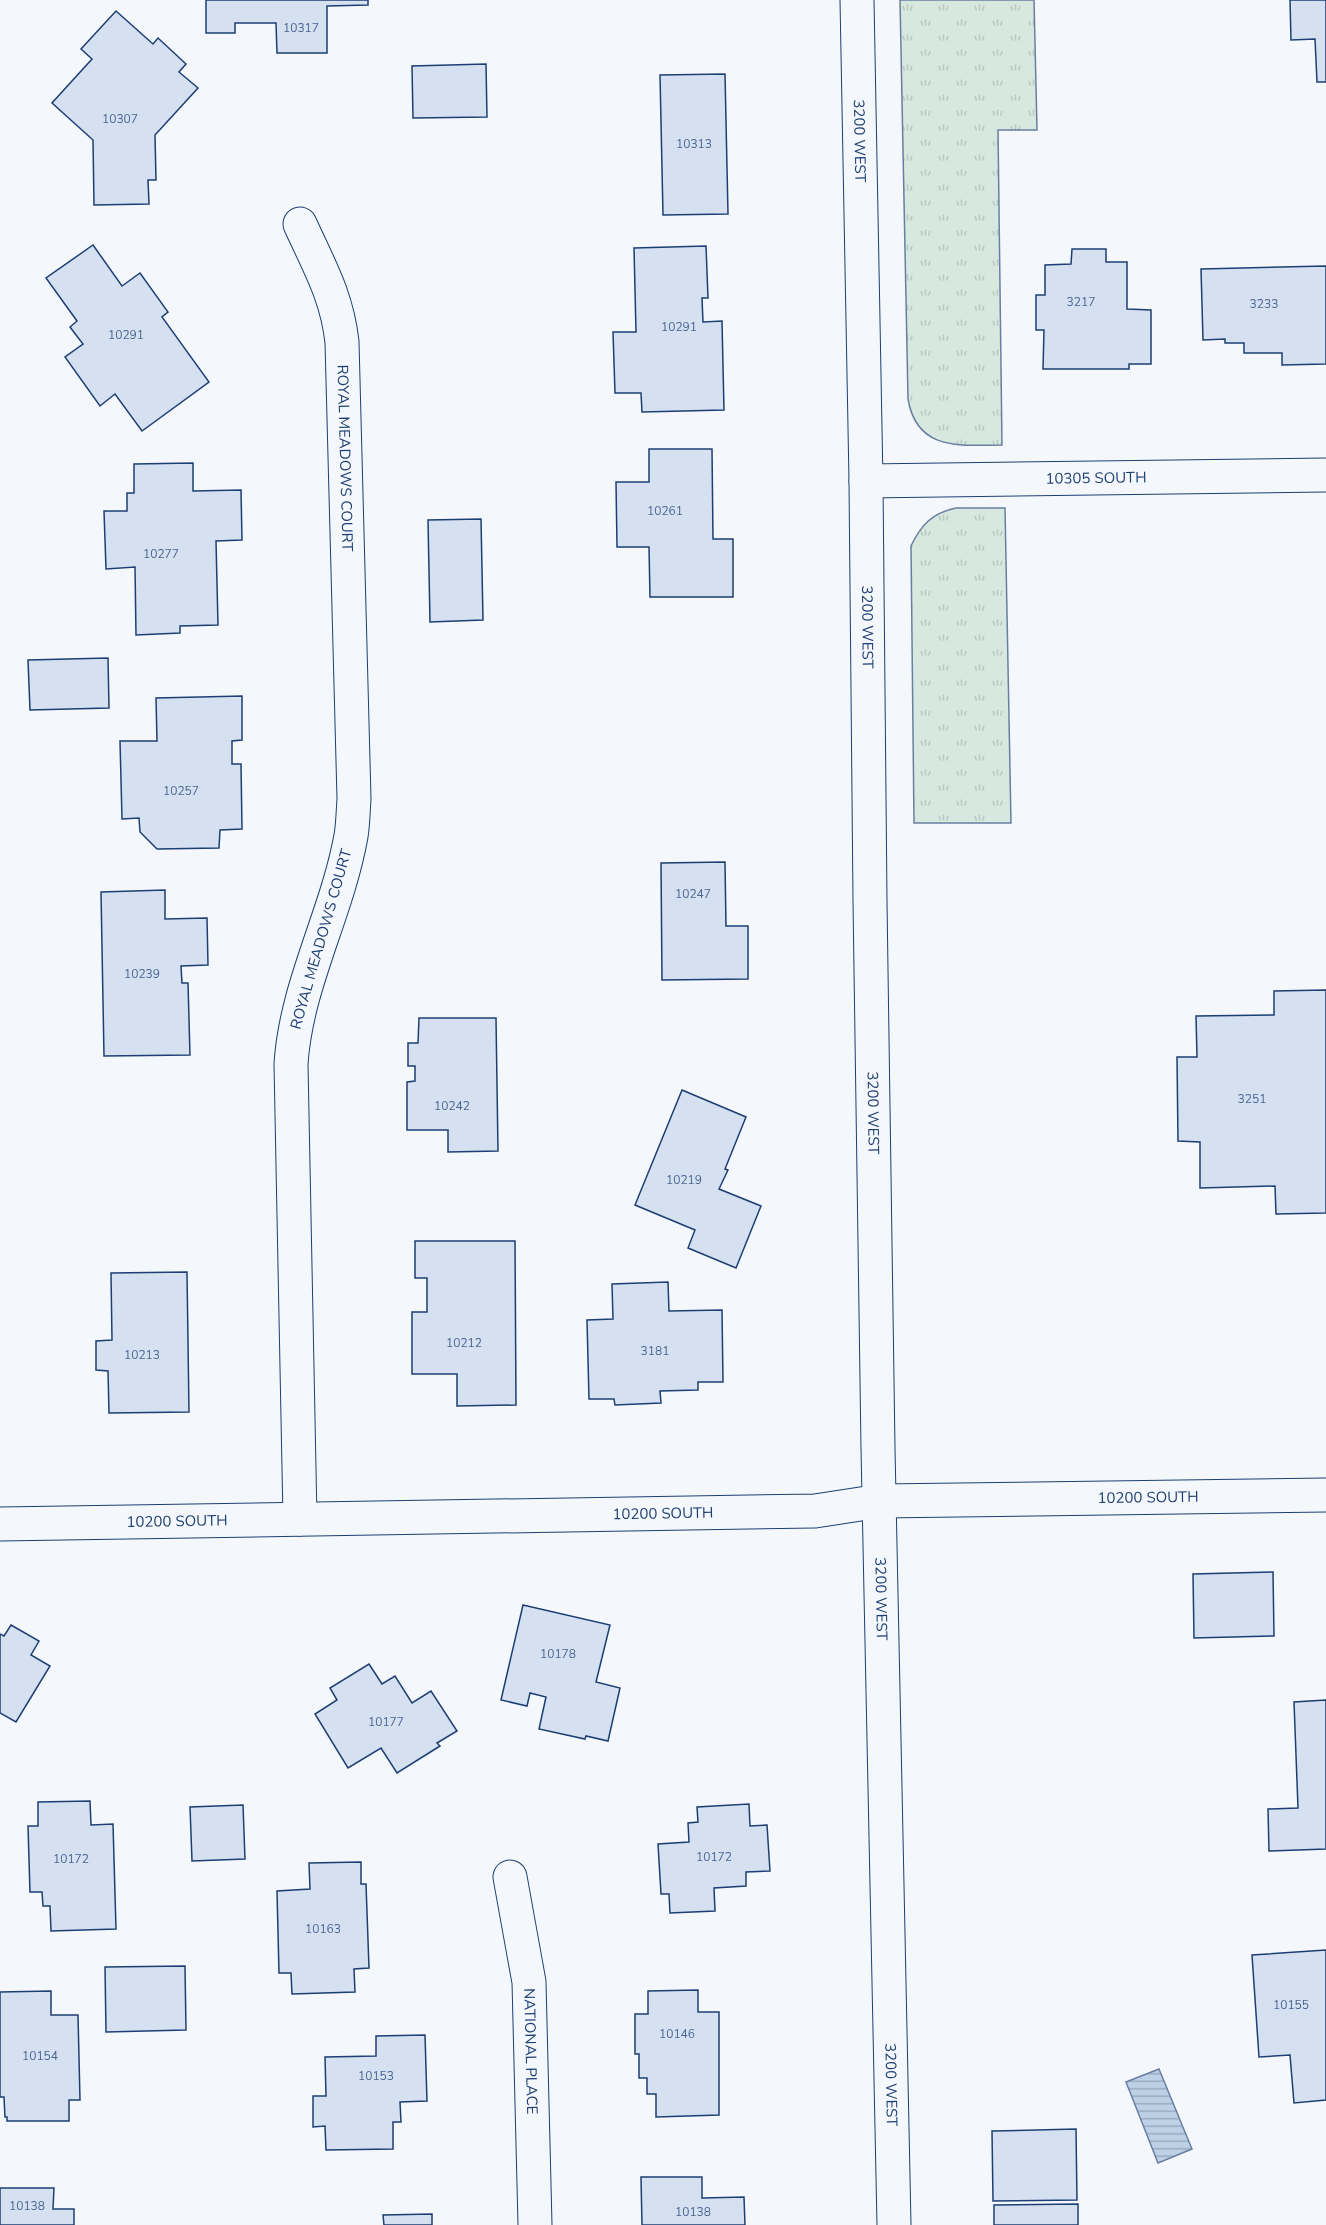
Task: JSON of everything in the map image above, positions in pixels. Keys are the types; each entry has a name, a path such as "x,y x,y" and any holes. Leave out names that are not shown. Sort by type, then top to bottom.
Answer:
{"street":[{"name":"3200 WEST","path":"857,0 866,481 870,912 894,2225"},
{"name":"ROYAL MEADOWS COURT","path":"300,224 334,297 342,342 354,799 351,834 344,868 293,1036 291,1064 300,1519"},
{"name":"10305 SOUTH","path":"866,481 1326,475"},
{"name":"10200 SOUTH","path":"0,1524 814,1511 880,1501 1326,1495"},
{"name":"NATIONAL PLACE","path":"510,1877 529,1982 535,2225"}],"green space":[{"path":"900,0 1034,0 1037,130 998,130 1002,445 957,444 931,437 921,429 913,416 908,399"},
{"path":"956,508 1005,508 1011,823 914,823 911,546 928,521 940,513"}],"water":[{"path":"1159,2069 1192,2149 1158,2163 1126,2082"}],"building":[{"path":"206,0 368,0 368,5 327,6 327,53 277,53 276,23 235,23 235,33 206,33"},
{"path":"1290,0 1326,0 1326,82 1317,82 1315,39 1291,40"},
{"path":"116,11 153,44 158,38 186,64 179,72 198,88 155,135 156,180 148,180 149,204 94,205 93,140 52,103 92,59 81,49"},
{"path":"486,64 487,117 413,118 412,66"},
{"path":"725,74 728,214 663,215 660,75"},
{"path":"93,245 122,286 140,273 168,312 162,317 209,382 142,431 115,394 100,406 65,357 83,344 70,327 77,321 46,278"},
{"path":"706,246 708,298 702,298 703,322 722,321 724,410 642,412 641,393 615,393 613,332 636,332 634,248"},
{"path":"1072,249 1106,249 1106,262 1127,262 1127,309 1151,310 1151,364 1129,364 1129,369 1043,369 1044,330 1036,330 1036,295 1045,295 1045,265 1071,264"},
{"path":"1326,266 1326,364 1282,365 1282,353 1244,353 1244,343 1225,343 1225,339 1203,340 1201,269"},
{"path":"649,449 712,449 713,539 733,539 733,597 650,597 649,547 617,547 616,482 649,482"},
{"path":"193,463 193,491 241,490 242,540 216,541 218,625 180,626 180,633 136,635 135,567 106,569 104,511 127,511 127,493 134,493 134,464"},
{"path":"481,519 483,620 430,622 428,520"},
{"path":"108,658 109,708 30,710 28,660"},
{"path":"242,696 242,740 232,741 232,764 241,764 242,829 220,830 219,848 157,849 140,832 139,818 122,819 120,741 157,741 156,698"},
{"path":"725,862 726,926 748,926 748,979 662,980 661,863"},
{"path":"165,890 165,919 207,918 208,965 181,966 182,983 188,983 190,1055 104,1056 101,892"},
{"path":"1326,990 1326,1213 1276,1214 1275,1186 1200,1188 1200,1142 1178,1141 1177,1057 1197,1057 1196,1016 1274,1015 1274,991"},
{"path":"419,1018 496,1018 498,1151 448,1152 448,1130 407,1130 407,1082 415,1081 415,1066 408,1066 408,1043 418,1043"},
{"path":"682,1090 746,1117 719,1189 761,1206 736,1268 688,1248 695,1230 635,1205"},
{"path":"415,1241 515,1241 516,1405 457,1406 457,1374 412,1374 412,1312 427,1312 427,1278 415,1278"},
{"path":"187,1272 189,1412 109,1413 108,1371 96,1370 96,1341 112,1340 111,1273"},
{"path":"668,1282 669,1311 722,1310 723,1382 698,1382 698,1390 660,1391 661,1403 615,1405 614,1399 589,1399 587,1320 613,1319 612,1284"},
{"path":"1273,1572 1274,1636 1194,1638 1193,1574"},
{"path":"523,1605 610,1625 596,1682 620,1688 608,1741 586,1736 585,1739 539,1729 546,1697 530,1693 527,1706 501,1700"},
{"path":"11,1625 39,1641 31,1655 50,1666 16,1722 0,1713 0,1634 4,1636"},
{"path":"369,1664 382,1684 395,1676 412,1703 431,1691 457,1731 437,1743 440,1746 397,1773 381,1748 348,1768 315,1714 337,1700 330,1688"},
{"path":"1326,1700 1326,1849 1269,1851 1268,1809 1298,1808 1294,1702"},
{"path":"90,1801 91,1825 113,1824 116,1929 51,1931 50,1906 43,1906 42,1892 30,1892 28,1826 38,1826 38,1802"},
{"path":"749,1804 750,1826 767,1825 770,1871 746,1872 746,1886 714,1888 715,1911 670,1913 669,1894 661,1894 658,1844 689,1842 688,1823 698,1822 697,1807"},
{"path":"243,1805 245,1859 192,1861 190,1807"},
{"path":"361,1862 361,1884 366,1884 369,1968 354,1969 355,1992 292,1994 291,1973 279,1973 277,1891 310,1889 309,1863"},
{"path":"1326,1950 1326,2100 1294,2103 1290,2055 1259,2057 1252,1955"},
{"path":"185,1966 186,2030 106,2032 105,1967"},
{"path":"698,1990 698,2012 719,2012 719,2115 656,2117 656,2094 647,2094 647,2078 639,2078 639,2054 635,2054 635,2014 648,2014 648,1991"},
{"path":"51,1991 51,2015 78,2015 80,2100 69,2100 69,2121 7,2121 4,2097 0,2097 0,1992"},
{"path":"425,2035 427,2101 400,2102 401,2122 393,2122 393,2149 326,2150 325,2126 313,2127 313,2096 326,2096 325,2057 376,2056 376,2036"},
{"path":"1076,2129 1077,2200 993,2201 992,2131"},
{"path":"641,2177 702,2177 702,2198 744,2197 745,2225 642,2225"},
{"path":"0,2188 54,2188 53,2209 74,2209 74,2225 0,2225"},
{"path":"1078,2204 1078,2225 994,2225 994,2205"},
{"path":"432,2214 432,2225 384,2225 383,2215"}]}
